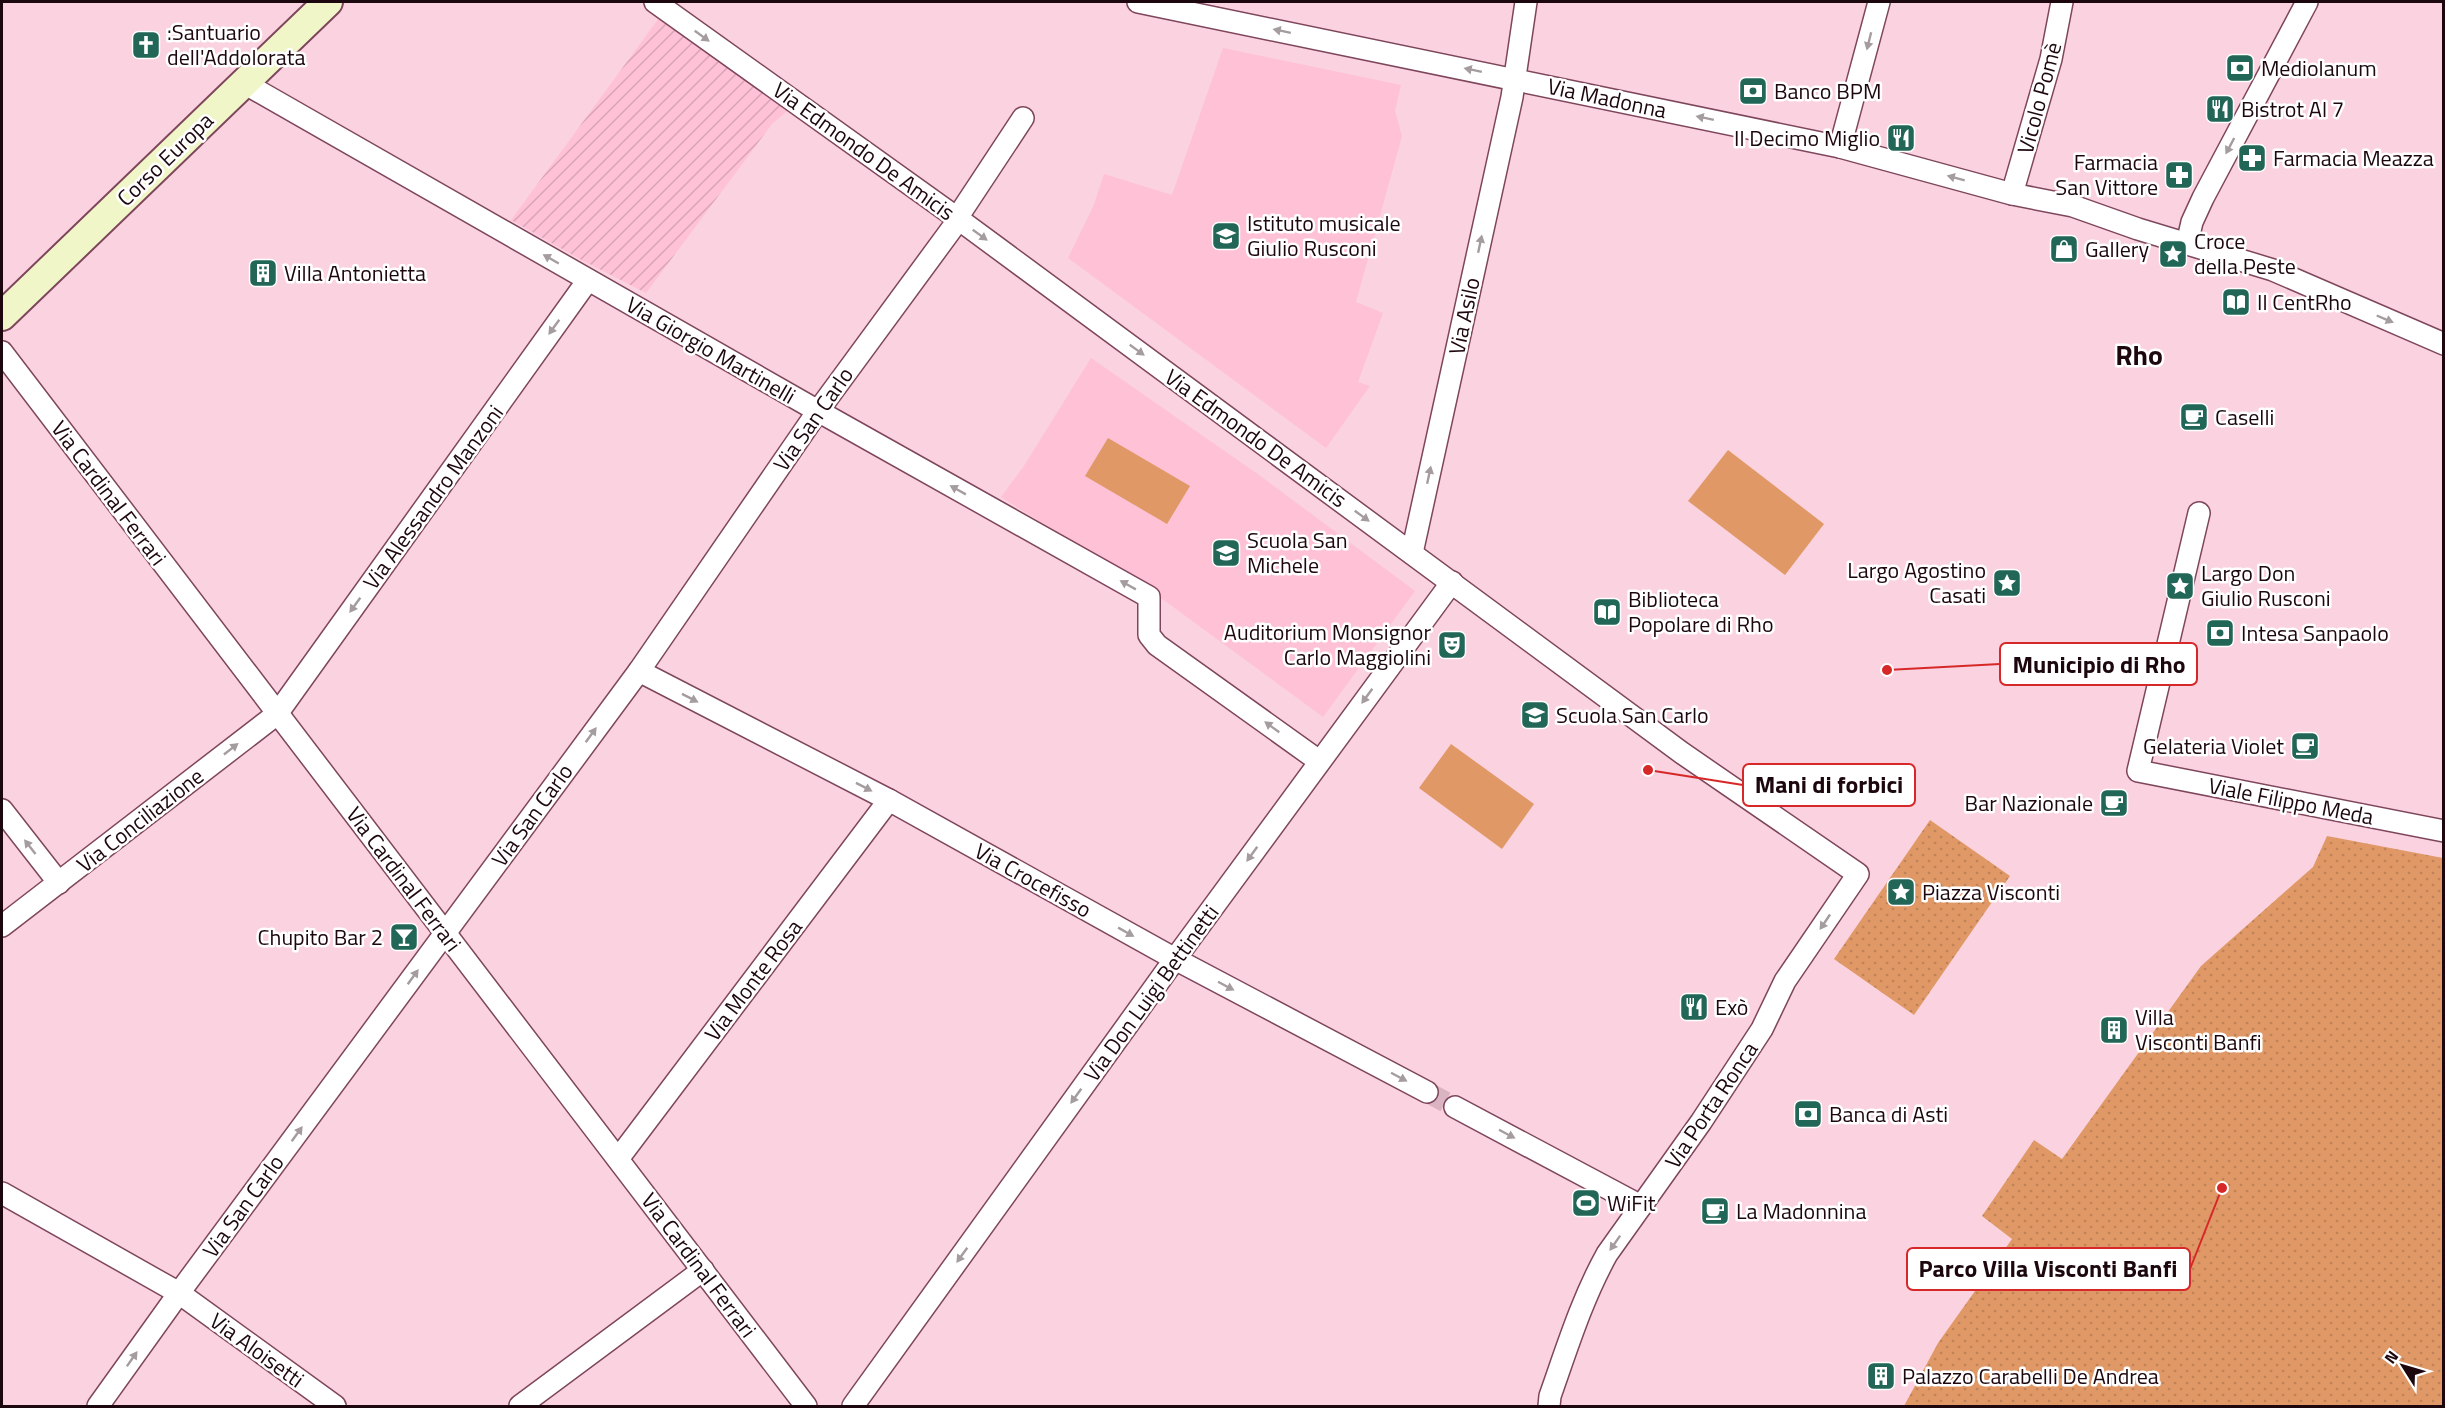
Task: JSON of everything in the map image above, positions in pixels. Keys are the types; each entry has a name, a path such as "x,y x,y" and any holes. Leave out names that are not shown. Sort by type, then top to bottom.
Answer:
{"main road":[{"name":"Corso Europa","path":"2,316 328,2"}],"street":[{"name":"Via Edmondo De Amicis","path":"655,2 958,219 1683,753 1858,874"},
{"name":"Via Madonna","path":"1138,2 1840,147 2012,194 2082,209 2273,270 2444,344"},
{"name":"Via Asilo","path":"1412,553 1515,79 1526,2"},
{"path":"1840,147 1879,2"},
{"name":"Vicolo Pomè","path":"2012,194 2051,59 2062,2"},
{"path":"2187,244 2192,222 2203,198 2307,2"},
{"name":"Via Giorgio Martinelli","path":"244,82 818,411 1149,597 1149,635 1157,645 1319,762"},
{"name":"Via San Carlo","path":"98,1407 178,1293 639,671 818,411 958,219 1023,118"},
{"name":"Via Alessandro Manzoni","path":"277,714 588,280"},
{"name":"Via Cardinal Ferrari","path":"2,352 806,1407"},
{"name":"Viale Filippo Meda","path":"2199,513 2138,771 2444,831"},
{"name":"Via Don Luigi Bettinetti","path":"853,1407 1175,959 1452,582"},
{"name":"Via Crocefisso","path":"639,671 889,800 1175,959 1427,1092"},
{"name":"Via Conciliazione","path":"2,926 277,714"},
{"name":"Via Monte Rosa","path":"618,1159 889,800"},
{"path":"2,810 59,883"},
{"name":"Via Porta Ronca","path":"1549,1407 1550,1396 1595,1275 1701,1122 1756,1038 1785,981 1858,874"},
{"path":"1455,1107 1641,1206"},
{"name":"Via Aloisetti","path":"2,1193 178,1293 335,1407"},
{"path":"520,1407 703,1270"}],"shaded area":[{"path":"659,18 787,111 772,124 646,293 511,220"},
{"name":"Istituto musicale Giulio Rusconi","path":"1223,48 1401,85 1395,111 1402,136 1356,302 1383,313 1358,382 1370,386 1326,448 1068,258 1093,207 1104,174 1172,195"},
{"name":"Scuola San Michele","path":"1091,358 1259,475 1415,591 1323,717 1165,601 1001,497 1024,466"},
{"path":"1108,438 1190,486 1167,524 1085,476"},
{"path":"1728,450 1824,524 1785,575 1688,501"},
{"path":"1451,744 1534,804 1502,849 1419,788"},
{"path":"1930,820 2010,876 1914,1015 1834,959"},
{"path":"2327,836 2443,858 2443,1406 1904,1406 1938,1343 2012,1239 1982,1216 2034,1140 2062,1159 2201,966 2313,867"}],"tunnel":[{"path":"1427,1092 1455,1107"}],"place":[{"name":":Santuario dell'Addolorata","path":"146,45"},
{"name":"Mediolanum","path":"2240,68"},
{"name":"Banco BPM","path":"1753,91"},
{"name":"Bistrot Al 7","path":"2220,109"},
{"name":"Il Decimo Miglio","path":"1901,138"},
{"name":"Farmacia Meazza","path":"2252,158"},
{"name":"Farmacia San Vittore","path":"2179,175"},
{"name":"Istituto musicale Giulio Rusconi","path":"1226,236"},
{"name":"Gallery","path":"2064,249"},
{"name":"Croce della Peste","path":"2173,254"},
{"name":"Villa Antonietta","path":"263,273"},
{"name":"Il CentRho","path":"2236,302"},
{"name":"Caselli","path":"2194,417"},
{"name":"Scuola San Michele","path":"1226,553"},
{"name":"Largo Agostino Casati","path":"2007,583"},
{"name":"Largo Don Giulio Rusconi","path":"2180,586"},
{"name":"Biblioteca Popolare di Rho","path":"1607,612"},
{"name":"Intesa Sanpaolo","path":"2220,633"},
{"name":"Auditorium Monsignor Carlo Maggiolini","path":"1452,645"},
{"name":"Municipio di Rho","path":"1887,670"},
{"name":"Scuola San Carlo","path":"1535,715"},
{"name":"Gelateria Violet","path":"2305,746"},
{"name":"Mani di forbici","path":"1648,770"},
{"name":"Bar Nazionale","path":"2114,803"},
{"name":"Piazza Visconti","path":"1901,892"},
{"name":"Chupito Bar 2","path":"404,937"},
{"name":"Exò","path":"1694,1007"},
{"name":"Villa Visconti Banfi","path":"2114,1030"},
{"name":"Banca di Asti","path":"1808,1114"},
{"name":"Parco Villa Visconti Banfi","path":"2222,1188"},
{"name":"WiFit","path":"1586,1203"},
{"name":"La Madonnina","path":"1715,1211"},
{"name":"Palazzo Carabelli De Andrea","path":"1881,1376"}],"district":[{"name":"Rho","path":"2139,354"}]}
